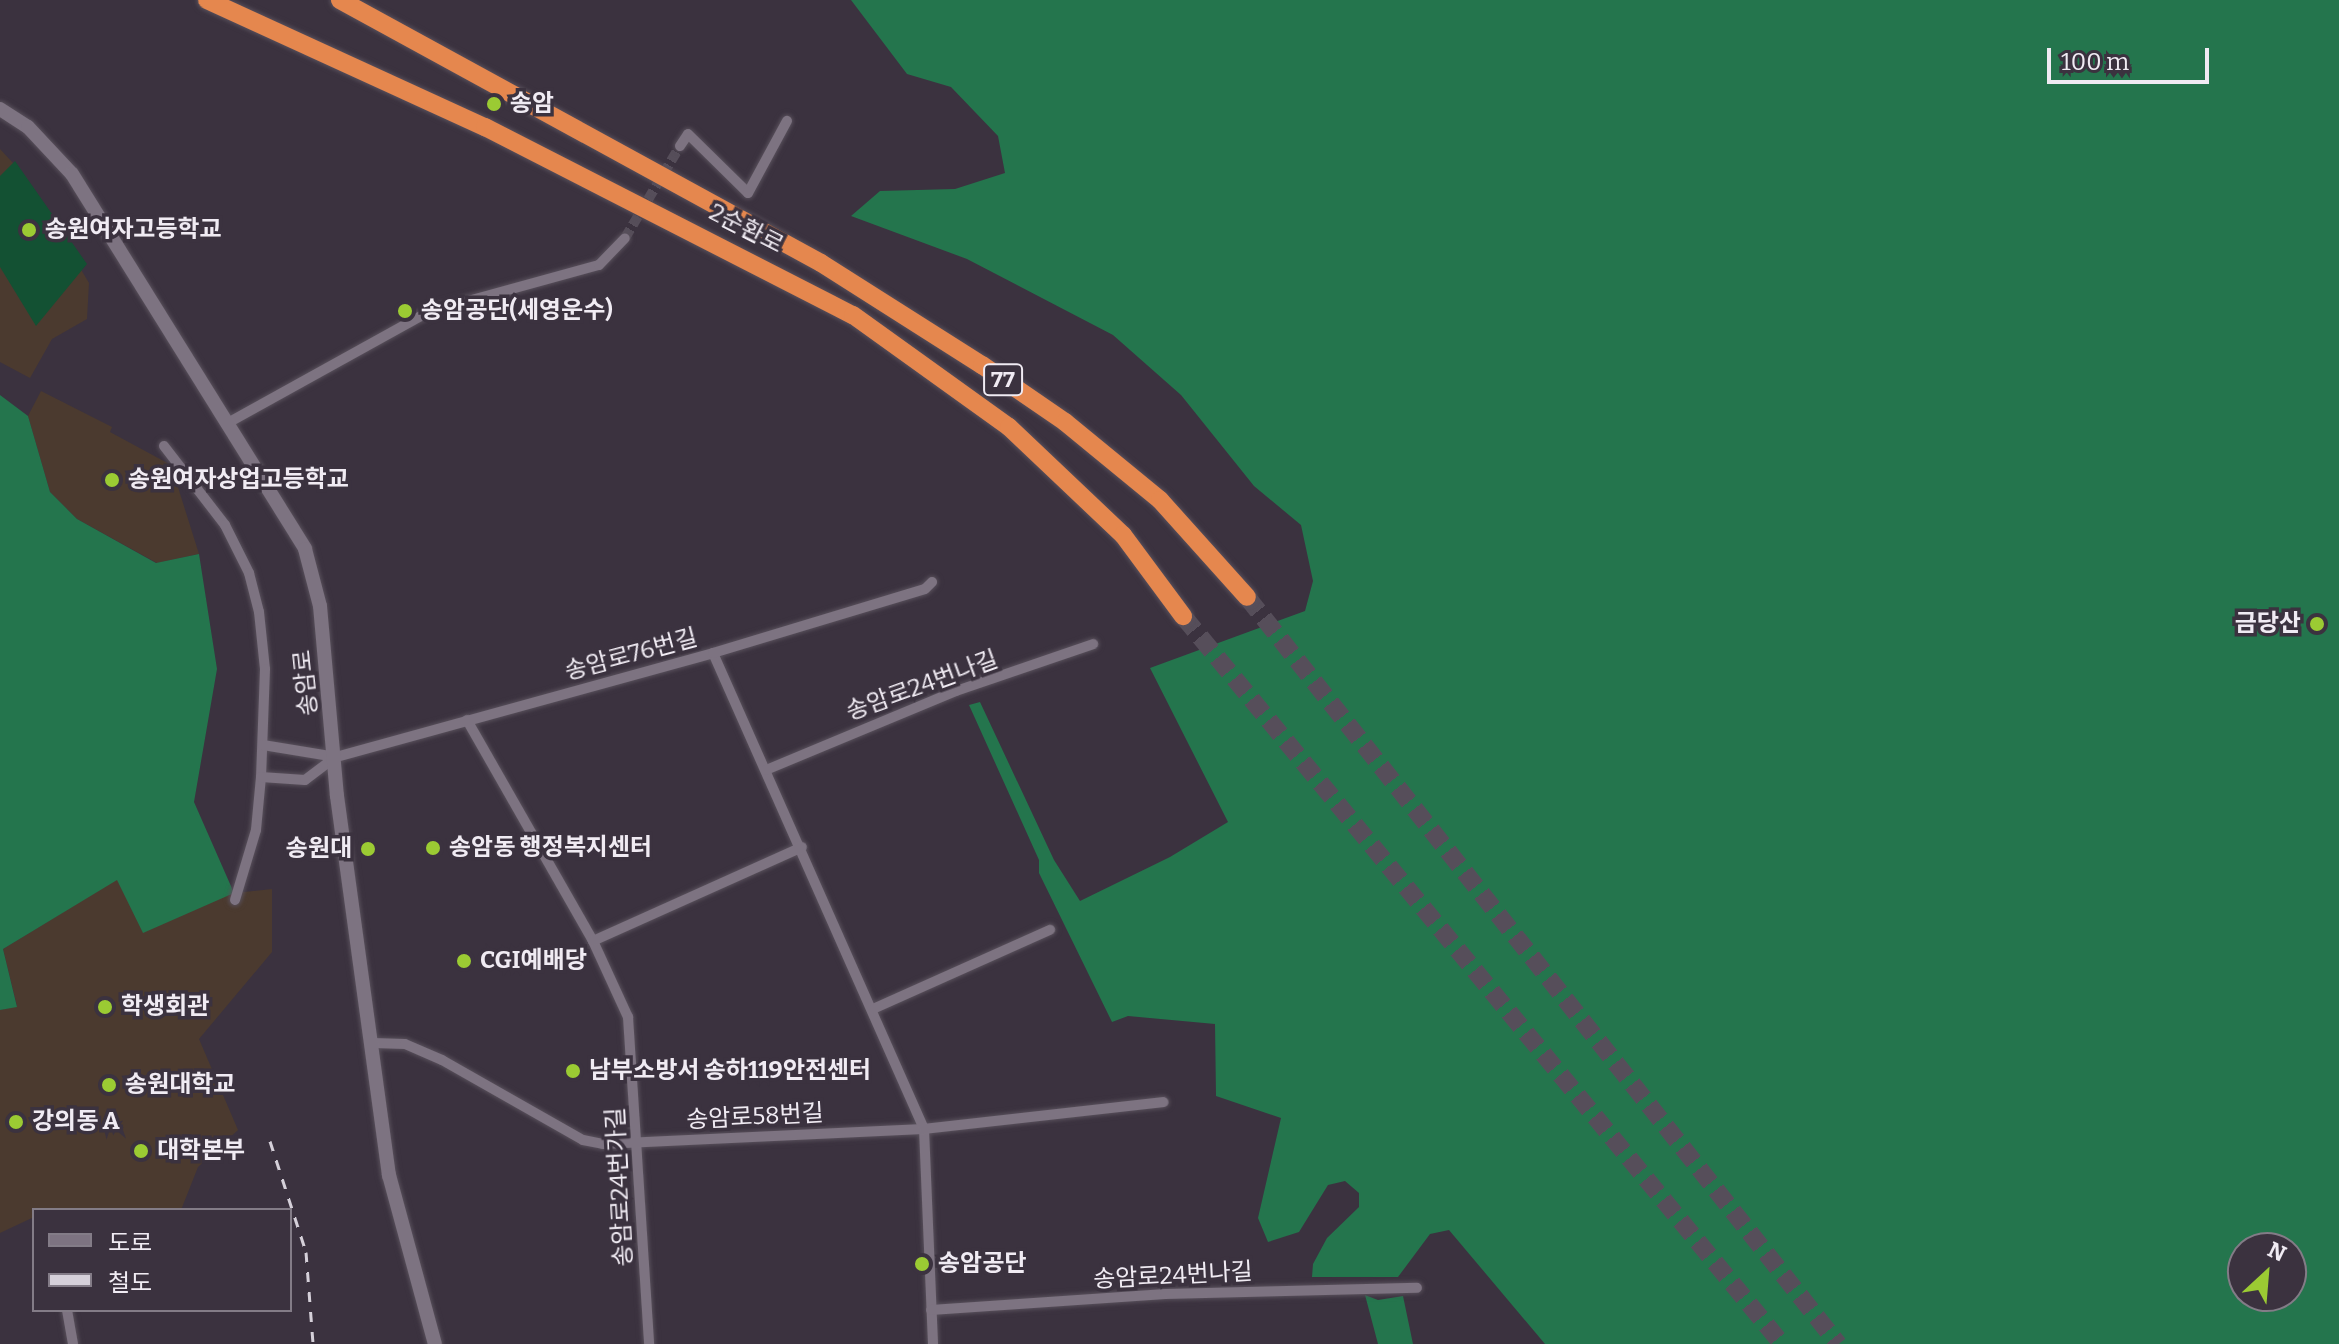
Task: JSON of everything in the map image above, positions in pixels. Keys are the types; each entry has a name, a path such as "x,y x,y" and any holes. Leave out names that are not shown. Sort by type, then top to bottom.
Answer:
{"highway":[{"name":"2순환로","path":"207,0 499,134 853,315 1009,427 1123,535 1183,616"},
{"name":"2순환로","path":"340,0 821,263 982,365 1065,422 1160,500 1247,597"}],"main road":[{"name":"송암로","path":"0,109 28,127 72,174 305,549 320,606 389,1175 435,1344"}],"street":[{"path":"680,146 688,134 748,193 787,121"},
{"path":"226,424 428,312 599,265 625,238"},
{"path":"164,446 225,525 249,573 265,653 263,745 256,830 235,900"},
{"name":"송암로76번길","path":"336,757 713,653 925,589 932,582"},
{"name":"송암로24번나길","path":"766,770 956,691 1093,644"},
{"path":"713,653 802,847 924,1129 933,1344"},
{"name":"송암로24번가길","path":"467,720 593,941 628,1017 649,1344"},
{"path":"263,745 336,757"},
{"path":"261,777 305,780 336,757"},
{"path":"593,941 802,847"},
{"path":"873,1009 1050,930"},
{"name":"송암로58번길","path":"373,1043 405,1044 442,1060 583,1140 636,1143 924,1129 1163,1102"},
{"name":"송암로24번나길","path":"931,1310 1165,1294 1417,1288"},
{"path":"67,1312 73,1344"}],"shaded area":[{"name":"송원여자고등학교","path":"0,149 26,177 89,283 87,319 52,339 30,378 0,362"},
{"name":"송원여자상업고등학교","path":"41,391 112,427 110,432 171,465 199,554 157,563 77,519 50,492 28,416"},
{"name":"송원대학교","path":"117,879 234,893 272,889 272,952 199,1039 238,1130 198,1167 182,1208 32,1208 32,1218 0,1233 0,1010 17,1006 3,949"}],"green space":[{"path":"851,0 2339,0 2339,1344 1545,1344 1449,1230 1430,1234 1398,1277 1312,1277 1313,1264 1327,1238 1359,1207 1359,1193 1345,1181 1328,1185 1299,1232 1268,1242 1258,1218 1281,1118 1216,1096 1215,1024 1128,1016 1112,1022 1039,873 1039,860 969,705 980,702 1054,860 1080,901 1170,857 1228,822 1150,668 1305,611 1313,581 1301,525 1254,486 1181,395 1113,335 967,259 851,216 880,191 955,189 1005,173 998,136 951,87 907,74"},
{"path":"15,161 87,264 36,326 0,267 0,176"},
{"path":"0,395 28,416 50,492 77,519 156,563 199,554 217,669 194,802 234,893 143,933 117,880 3,949 17,1007 0,1010"},
{"path":"1365,1295 1378,1300 1403,1296 1413,1344 1378,1344"}],"tunnel":[{"path":"625,238 680,146"},
{"path":"1247,597 1838,1344"},
{"path":"1183,616 1782,1344"}],"railway":[{"path":"270,1141 292,1208"},
{"path":"292,1209 306,1252 313,1344"}],"place":[{"name":"송암","path":"494,104"},
{"name":"송원여자고등학교","path":"29,230"},
{"name":"송암공단(세영운수)","path":"405,311"},
{"name":"송원여자상업고등학교","path":"112,480"},
{"name":"금당산","path":"2317,624"},
{"name":"송암동 행정복지센터","path":"433,848"},
{"name":"송원대","path":"368,849"},
{"name":"CGI예배당","path":"464,961"},
{"name":"학생회관","path":"105,1007"},
{"name":"남부소방서 송하119안전센터","path":"573,1071"},
{"name":"송원대학교","path":"109,1085"},
{"name":"강의동 A","path":"16,1122"},
{"name":"대학본부","path":"141,1151"},
{"name":"송암공단","path":"922,1264"}]}
